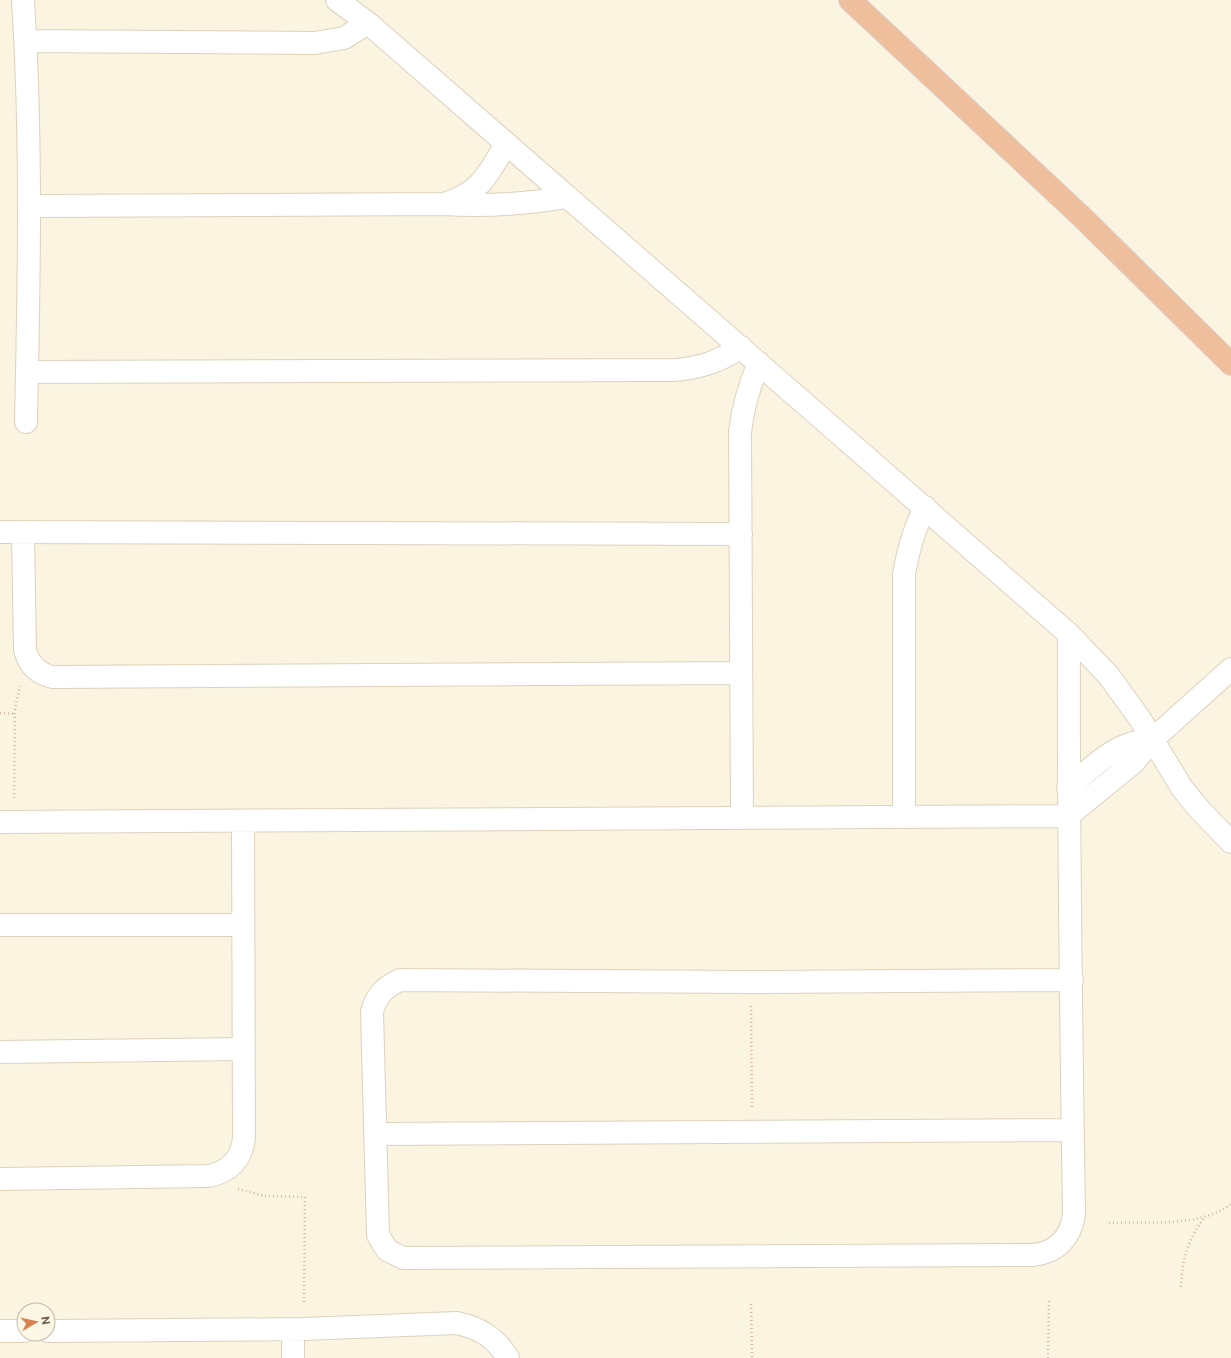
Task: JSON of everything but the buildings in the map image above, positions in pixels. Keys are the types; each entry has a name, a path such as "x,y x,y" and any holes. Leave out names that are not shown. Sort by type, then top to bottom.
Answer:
{"highway":[{"path":"850,0 1083,218 1231,364"}],"street":[{"path":"23,0 26,41 29,206 26,422"},
{"path":"337,0 353,10 1069,634 1109,676 1140,719 1182,788 1199,809 1231,842"},
{"path":"26,41 315,42 344,38 368,23"},
{"path":"444,204 469,194 479,185 506,144"},
{"path":"29,206 505,205 567,197"},
{"path":"27,372 675,370 710,364 726,357 741,347"},
{"path":"742,818 740,432 743,408 750,385 759,364"},
{"path":"904,817 904,574 914,529 925,507"},
{"path":"0,532 741,534"},
{"path":"23,533 25,650 30,663 46,676 60,678 741,673"},
{"path":"1069,634 1068,816 1072,980 1073,1223 1064,1240 1050,1251 1041,1254 403,1258 387,1250 378,1235 372,1012 375,1001 381,992 390,984 400,980 750,982 1072,980"},
{"path":"7,822 1068,816 1133,763 1152,740 1231,669"},
{"path":"1068,788 1111,752 1131,742 1152,740"},
{"path":"0,1179 208,1176 225,1171 237,1160 243,1144 243,821"},
{"path":"0,925 243,925"},
{"path":"0,1052 244,1049"},
{"path":"375,1134 1073,1130"},
{"path":"56,1331 299,1329 457,1324 470,1326 482,1331 493,1339 508,1358"},
{"path":"294,1358 299,1329"},
{"path":"0,1331 16,1331"}],"path":[{"path":"7,822 16,696 20,686 35,668"},
{"path":"0,713 15,714"},
{"path":"750,982 752,1132"},
{"path":"217,1174 239,1189 251,1194 305,1198 299,1329"},
{"path":"1109,1223 1191,1220 1206,1217 1231,1204"},
{"path":"1181,1286 1185,1253 1192,1237 1206,1217"},
{"path":"1048,1358 1049,1300"},
{"path":"751,1304 752,1358"}]}
